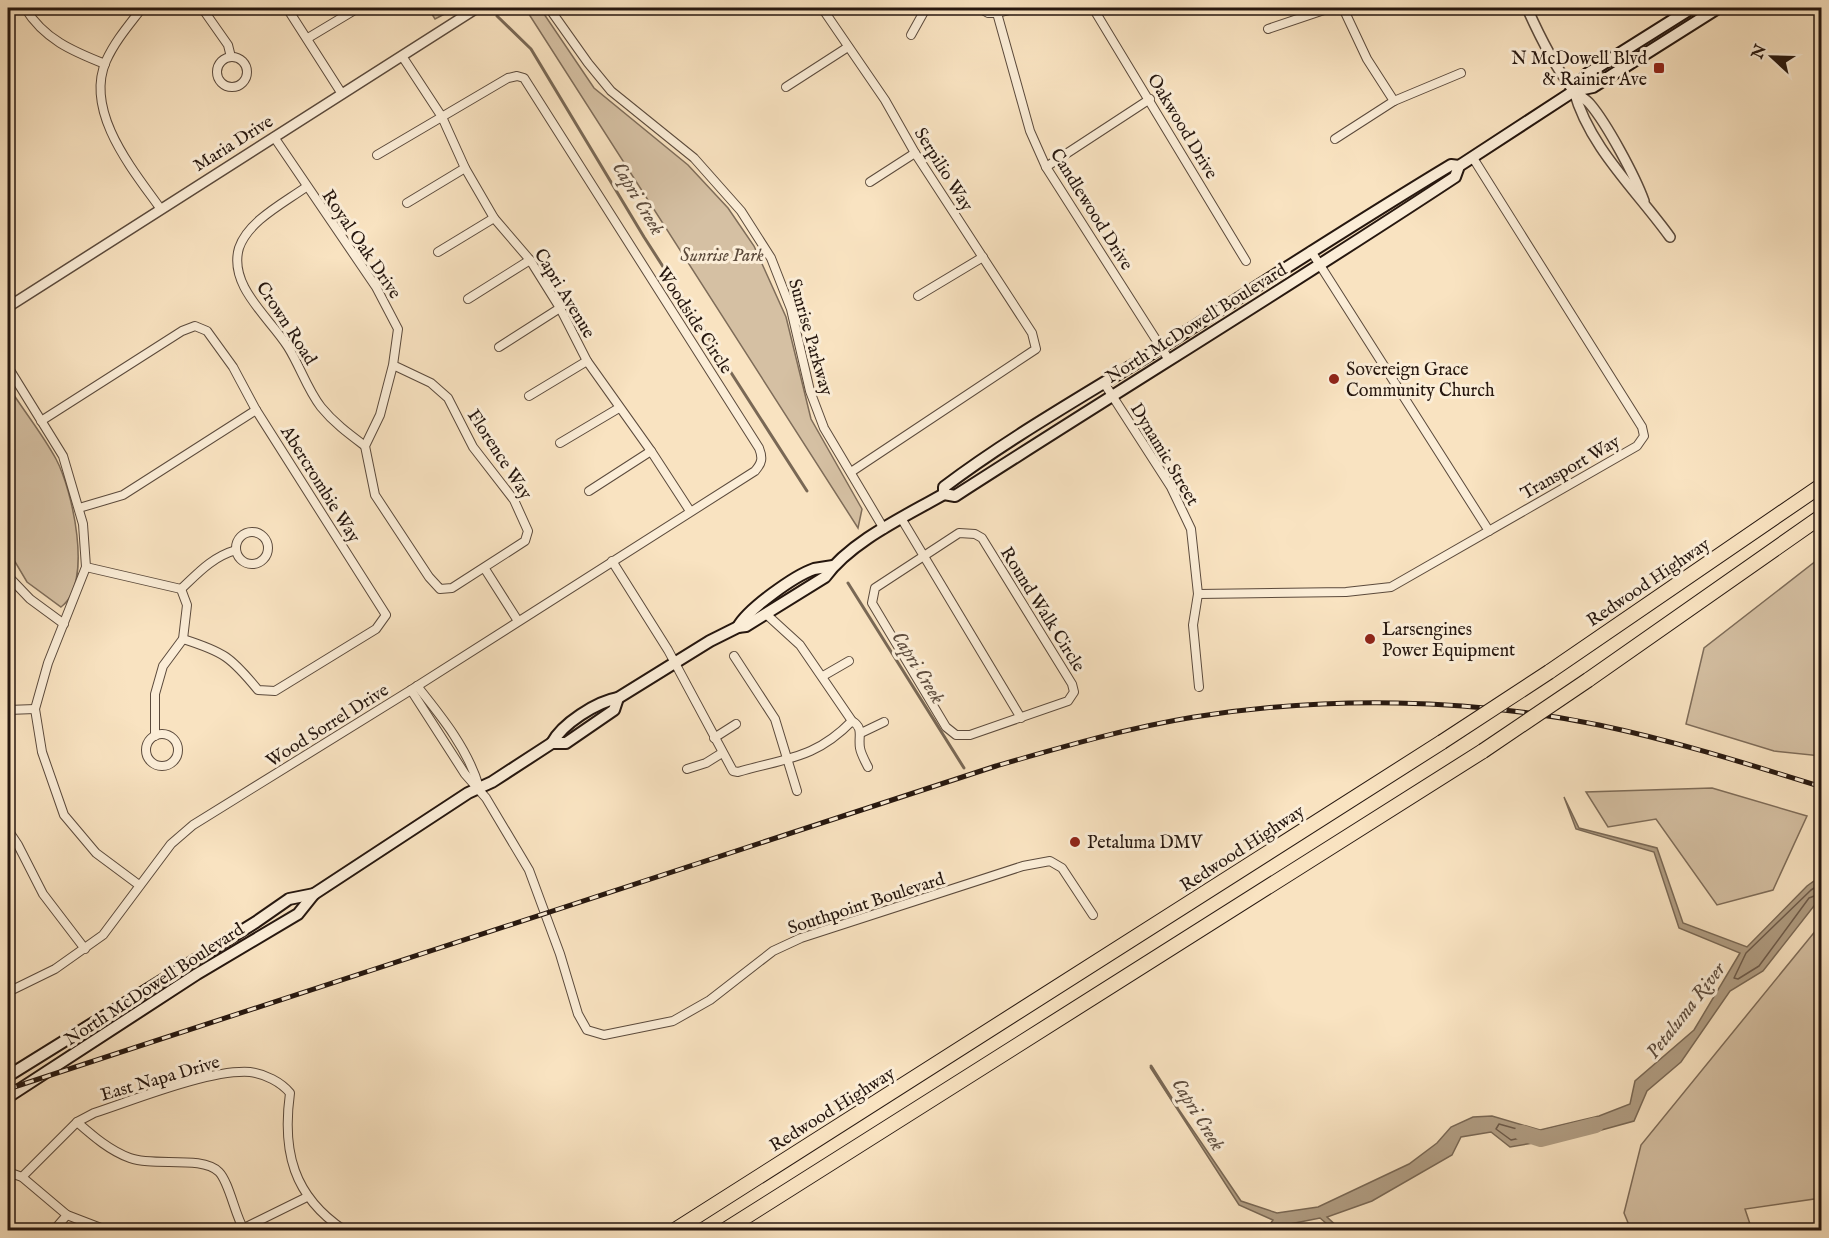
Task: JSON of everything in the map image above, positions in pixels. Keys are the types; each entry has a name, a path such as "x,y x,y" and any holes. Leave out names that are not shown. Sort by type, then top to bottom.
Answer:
{"highway":[{"name":"Redwood Highway","path":"675,1230 1550,672 1821,485"},
{"path":"725,1230 1483,752 1821,516"}],"main road":[{"name":"North McDowell Boulevard","path":"944,494 944,487 963,473 1450,165 1459,166 1473,158 1574,91 1587,74 1692,8"},
{"name":"North McDowell Boulevard","path":"1574,91 1593,87 1718,8"},
{"name":"North McDowell Boulevard","path":"8,1097 197,974 298,914 314,894 479,788 552,743 566,743 614,710 618,698 738,627 746,626 825,577 833,567 884,529 944,494 955,496 1111,395 1320,266 1455,177 1459,166"},
{"name":"North McDowell Boulevard","path":"738,627 745,615 761,602 812,570 833,567"},
{"name":"North McDowell Boulevard","path":"8,1077 289,899 314,894"}],"street":[{"path":"25,8 50,38 74,52 105,64"},
{"path":"142,8 120,36 105,64 102,89 103,113 133,169 160,208"},
{"path":"202,8 228,45 231,57"},
{"path":"287,8 342,93"},
{"path":"308,38 358,8"},
{"name":"Maria Drive","path":"8,308 160,208 477,8"},
{"name":"Sunrise Parkway","path":"549,8 611,91 694,158 741,211 771,258 791,309 810,391 824,428 884,529"},
{"name":"Serpilio Way","path":"822,8 885,100 915,153 1032,333 1036,348 851,472"},
{"path":"911,35 926,8"},
{"path":"979,8 988,13 1017,8"},
{"name":"Oakwood Drive","path":"1093,8 1246,261"},
{"path":"1268,29 1330,8"},
{"path":"1343,8 1367,59 1394,102"},
{"path":"1527,8 1535,27 1574,91 1579,110 1623,179 1644,201 1670,237"},
{"name":"Candlewood Drive","path":"997,10 1030,131 1046,167 1169,360"},
{"path":"786,87 848,47"},
{"name":"Capri Avenue","path":"402,56 442,117 465,168 494,218 530,261 560,308 587,361 651,451 690,511"},
{"path":"231,57 241,59 247,68 246,78 236,87 222,83 217,75 222,61 231,57"},
{"path":"1335,139 1394,102 1461,73"},
{"name":"Woodside Circle","path":"442,117 508,78 517,76 524,78 706,364 762,456 755,471 690,511"},
{"path":"1046,167 1150,99"},
{"path":"377,155 442,117"},
{"name":"Royal Oak Drive","path":"274,137 388,306 398,329 393,365 380,415 365,446"},
{"path":"870,182 915,153"},
{"name":"Transport Way","path":"1198,594 1346,592 1384,588 1490,531 1637,446 1644,436 1642,427 1473,158"},
{"path":"407,203 465,168"},
{"name":"Crown Road","path":"306,187 249,230 239,248 238,265 246,291 288,346 320,405 342,429 365,446"},
{"path":"438,252 494,218"},
{"path":"1311,251 1490,531"},
{"path":"918,296 983,257"},
{"path":"468,299 530,261"},
{"path":"499,347 560,308"},
{"name":"Abercrombie Way","path":"41,421 195,326 207,331 233,367 256,410 386,615 376,629 276,691 268,692 258,690 238,664 211,648 183,639"},
{"path":"529,396 587,361"},
{"name":"Florence Way","path":"393,365 431,382 448,398 473,447 513,500 523,518 528,531 525,541 485,569"},
{"path":"8,369 63,456 83,524 86,567 48,663 34,709 42,753 61,810 96,853 139,885"},
{"name":"Dynamic Street","path":"1104,383 1171,487 1189,524 1198,594 1193,625 1199,687"},
{"path":"560,443 620,408"},
{"path":"78,508 123,495 256,410"},
{"path":"365,446 375,495 429,577 440,589 452,588 485,569 518,621"},
{"path":"589,491 651,451"},
{"name":"Wood Sorrel Drive","path":"8,991 55,969 103,935 171,844 193,825 414,688 690,511"},
{"path":"902,518 1021,718"},
{"path":"246,533 257,533 267,545 266,555 254,564 240,560 236,550 238,540 246,533"},
{"name":"Round Walk Circle","path":"959,533 975,534 982,538 1072,684 1074,692 1068,701 970,735 956,735 946,727 872,603 874,588 923,555 959,533"},
{"path":"181,590 208,563 222,554 236,550"},
{"path":"612,561 674,663 729,767 738,772 814,752 834,740 852,721"},
{"path":"86,567 181,590"},
{"path":"8,576 30,599 64,624"},
{"path":"155,736 170,736 176,744 177,754 168,765 158,766 148,758 146,745 155,736 155,694 163,666 183,639 186,605 181,590"},
{"path":"766,614 800,645 823,676 861,733 860,750 868,767"},
{"path":"734,656 775,719 797,791"},
{"path":"823,676 849,661"},
{"name":"Southpoint Boulevard","path":"414,688 465,774 479,788 529,870 560,954 578,1014 587,1030 604,1035 673,1021 710,1000 765,956 801,938 1023,866 1050,861 1062,868 1093,915"},
{"path":"8,710 34,709"},
{"path":"861,733 884,722"},
{"path":"714,738 736,724"},
{"path":"687,769 706,763 722,753"},
{"path":"8,830 43,894 86,949"},
{"name":"East Napa Drive","path":"22,1178 77,1122 94,1113 219,1074 252,1072 282,1083 290,1093 285,1128 293,1165 307,1197"},
{"path":"77,1122 104,1144 130,1159 162,1164 209,1164 221,1173 242,1230 307,1197 344,1230"},
{"path":"8,1172 22,1178 67,1215 106,1230"},
{"path":"54,1230 67,1215"}],"green space":[{"path":"428,8 456,8 435,19"},
{"name":"Sunrise Park","path":"525,8 540,8 594,88 688,165 728,208 754,246 786,317 811,419 862,509 858,528"},
{"path":"8,386 56,459 68,491 77,535 78,558 71,595 61,607 27,582 8,550"},
{"path":"1821,557 1821,756 1774,751 1686,724 1704,648"},
{"path":"1712,788 1807,816 1773,890 1717,905 1656,819 1608,827 1586,792"},
{"path":"1821,924 1821,1198 1745,1209 1752,1230 1631,1230 1624,1213 1641,1145"}],"water":[{"path":"1564,797 1579,828 1657,848 1683,923 1747,947 1807,886 1821,876 1821,897 1763,971 1730,991 1681,1062 1647,1091 1634,1121 1598,1131 1561,1130 1533,1143 1510,1147 1491,1132 1461,1137 1452,1155 1372,1201 1327,1217 1341,1230 1334,1230 1320,1218 1290,1224 1283,1230 1266,1230 1273,1220 1239,1205 1150,1067 1241,1201 1277,1213 1318,1207 1409,1164 1437,1143 1451,1127 1473,1117 1492,1116 1540,1130 1599,1116 1630,1104 1635,1081 1694,1030 1740,953 1679,928 1654,852 1576,829"}],"waterway":[{"name":"Capri Creek","path":"497,16 531,49 644,237 807,491"},
{"name":"Capri Creek","path":"848,583 964,768"},
{"name":"Capri Creek","path":"1151,1066 1177,1107"},
{"name":"Petaluma River","path":"1522,1133 1541,1139 1596,1125"}],"railway":[{"path":"8,1089 996,766 1119,732 1169,721 1244,710 1346,703 1397,703 1499,709 1599,725 1656,738 1822,787"}],"place":[{"name":"N McDowell Blvd & Rainier Ave","path":"1659,68"},
{"name":"Sovereign Grace Community Church","path":"1334,379"},
{"name":"Larsengines Power Equipment","path":"1370,639"},
{"name":"Petaluma DMV","path":"1075,842"}]}
